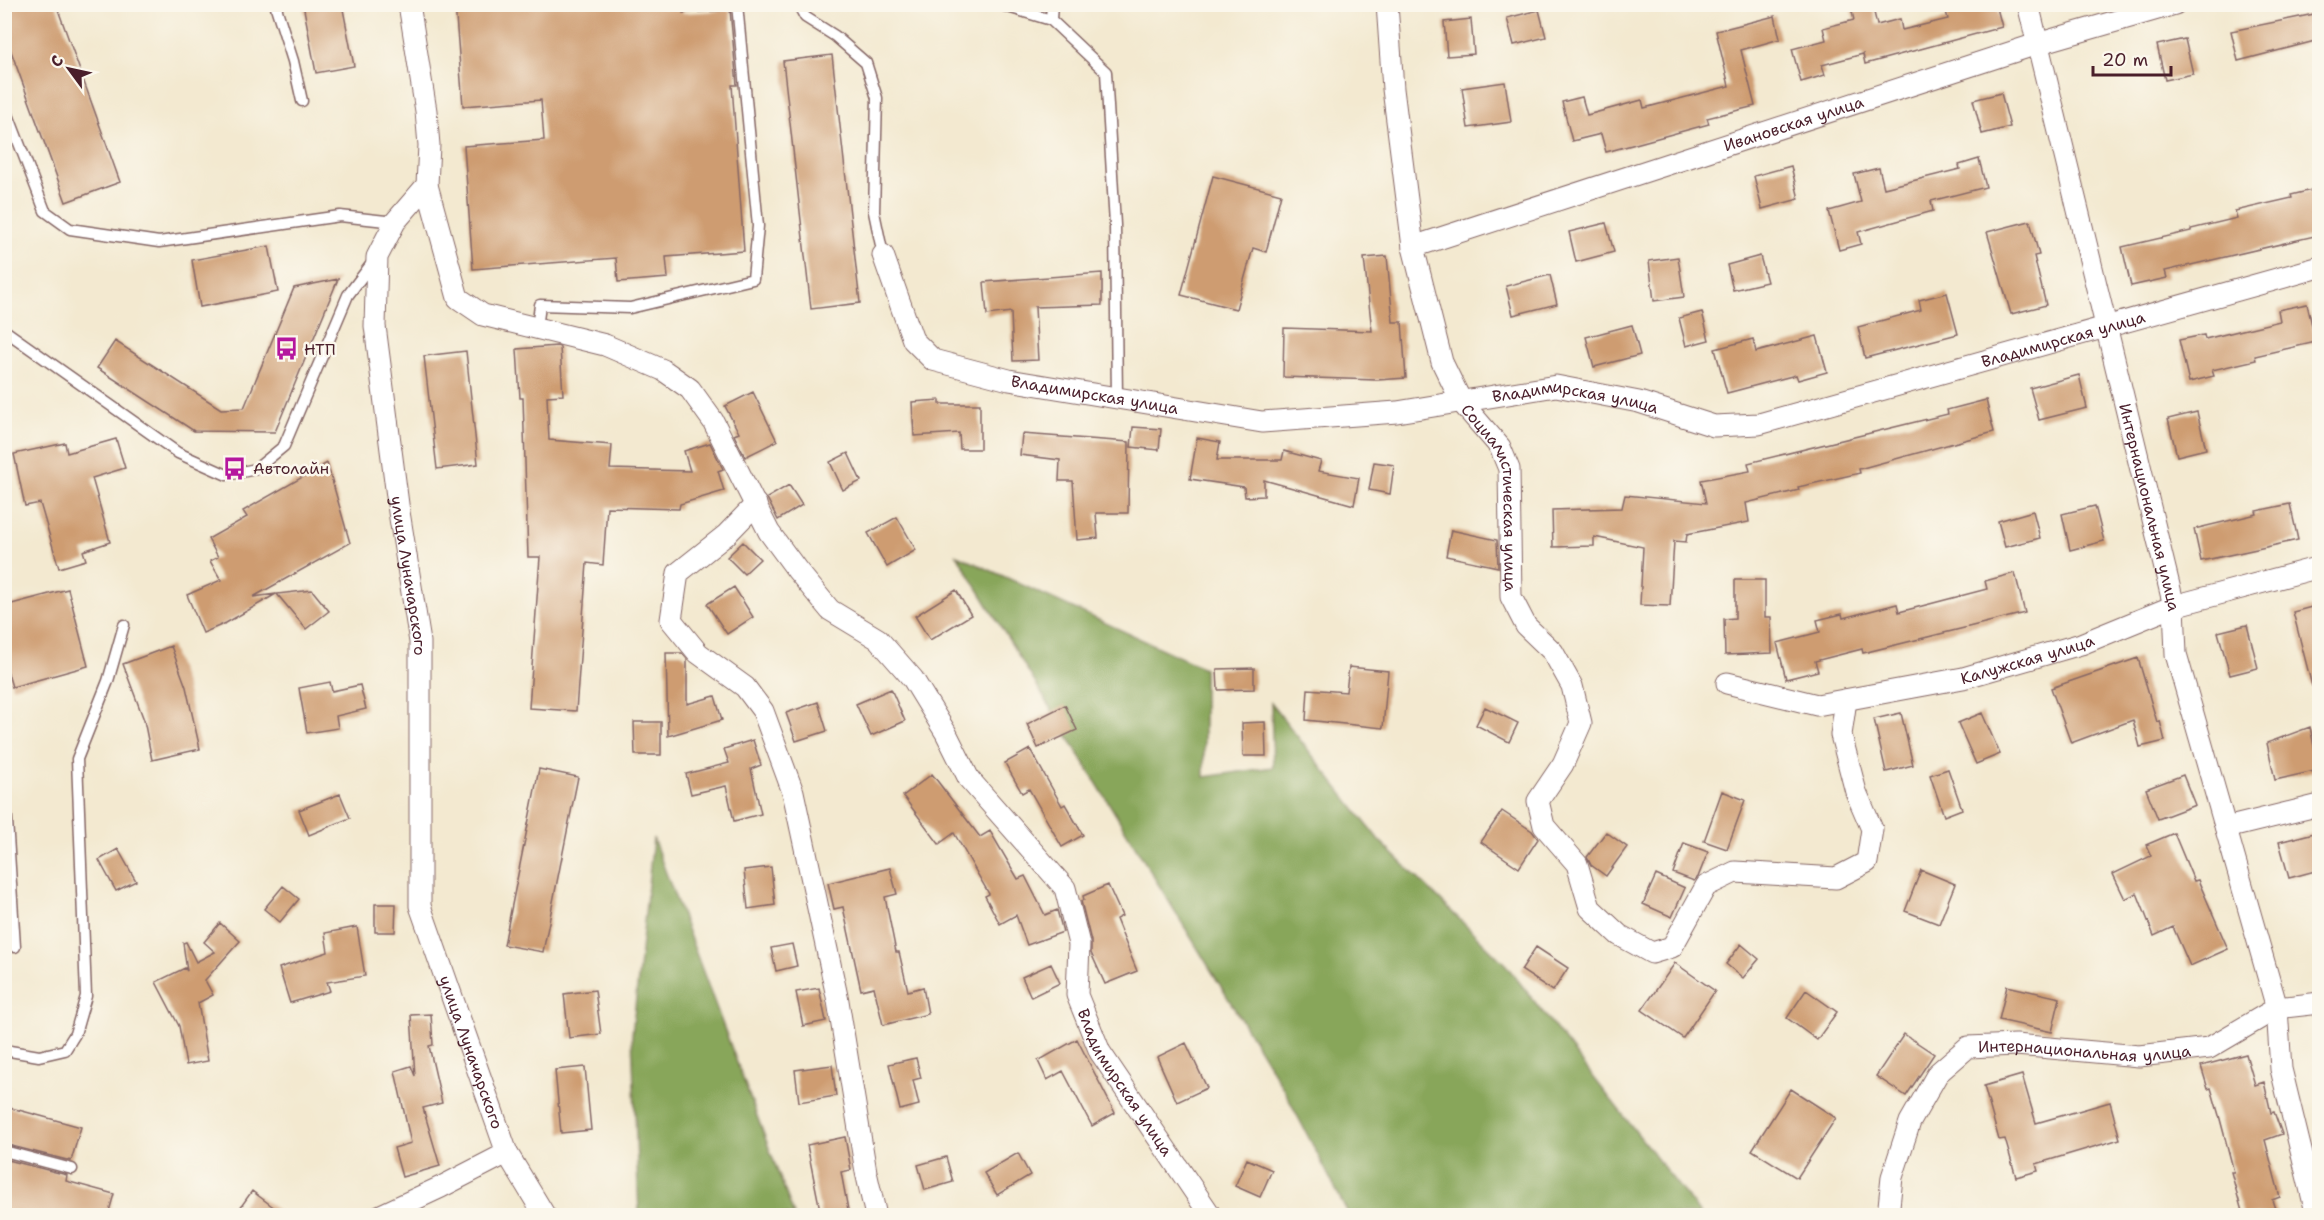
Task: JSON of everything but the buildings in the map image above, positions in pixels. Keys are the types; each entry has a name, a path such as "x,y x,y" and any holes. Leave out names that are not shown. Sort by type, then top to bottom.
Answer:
{"street":[{"path":"409,4 426,111 429,145 427,184"},
{"name":"Социалистическая улица","path":"1387,4 1393,89 1413,247 1442,362 1462,403 1500,447 1509,469 1511,597 1526,626 1553,652 1572,686 1581,723 1563,764 1538,801 1544,826 1577,864 1590,908 1618,935 1652,953 1672,947 1706,886 1735,872 1836,878 1867,862 1872,829 1856,792 1841,735 1846,700"},
{"name":"Интернациональная улица","path":"2028,4 2174,606 2176,654 2277,1008 2281,1069 2317,1215"},
{"name":"Ивановская улица","path":"1413,247 2037,45 2175,4"},
{"name":"улица Луначарского","path":"427,184 395,222 377,257 375,326 399,512 420,642 420,906 507,1153 545,1215"},
{"name":"Владимирская улица","path":"427,184 458,298 483,315 605,345 663,370 690,389 713,421 769,532 830,610 878,639 913,679 946,733 969,779 1065,888 1079,944 1077,995 1100,1052 1211,1215"},
{"name":"Владимирская улица","path":"883,255 913,340 933,360 1009,380 1262,422 1397,412 1556,386 1639,402 1714,426 1759,424 2319,267"},
{"path":"756,504 726,535 678,573 671,620 698,653 745,687 763,711 793,792 838,1001 866,1172 876,1215"},
{"name":"Калужская улица","path":"1727,683 1817,705 1963,678 2081,644 2174,606 2319,567"},
{"path":"2226,828 2319,806"},
{"path":"2277,1008 2319,1003"},
{"name":"Интернациональная улица","path":"1888,1215 1892,1177 1910,1122 1938,1073 1968,1047 2016,1045 2139,1056 2209,1048 2277,1008"},
{"path":"378,1215 441,1187 507,1153"}],"lane":[{"path":"275,4 294,61 302,101"},
{"path":"537,328 540,305 630,308 753,279 758,226 737,4"},
{"path":"798,4 806,17 835,36 866,63 877,98 874,212 883,255"},
{"path":"998,4 1051,20 1106,72 1115,225 1117,398"},
{"path":"1051,20 1052,4"},
{"path":"4,104 45,211 70,229 159,242 340,216 395,222"},
{"path":"4,330 12,333 178,453 227,475 256,469 284,446 348,295 377,257"},
{"path":"4,1050 39,1056 65,1050 75,1034 86,996 77,759 108,681 124,625"},
{"path":"4,773 15,947"},
{"path":"4,1151 72,1170"}],"green space":[{"path":"957,555 1204,668 1204,777 1273,767 1271,703 1379,840 1506,965 1701,1215 1349,1215 1283,1088"},
{"path":"653,838 794,1215 639,1215 632,1035"}],"place":[{"name":"НТП","path":"286,349"},
{"name":"Автолайн","path":"235,468"}]}
